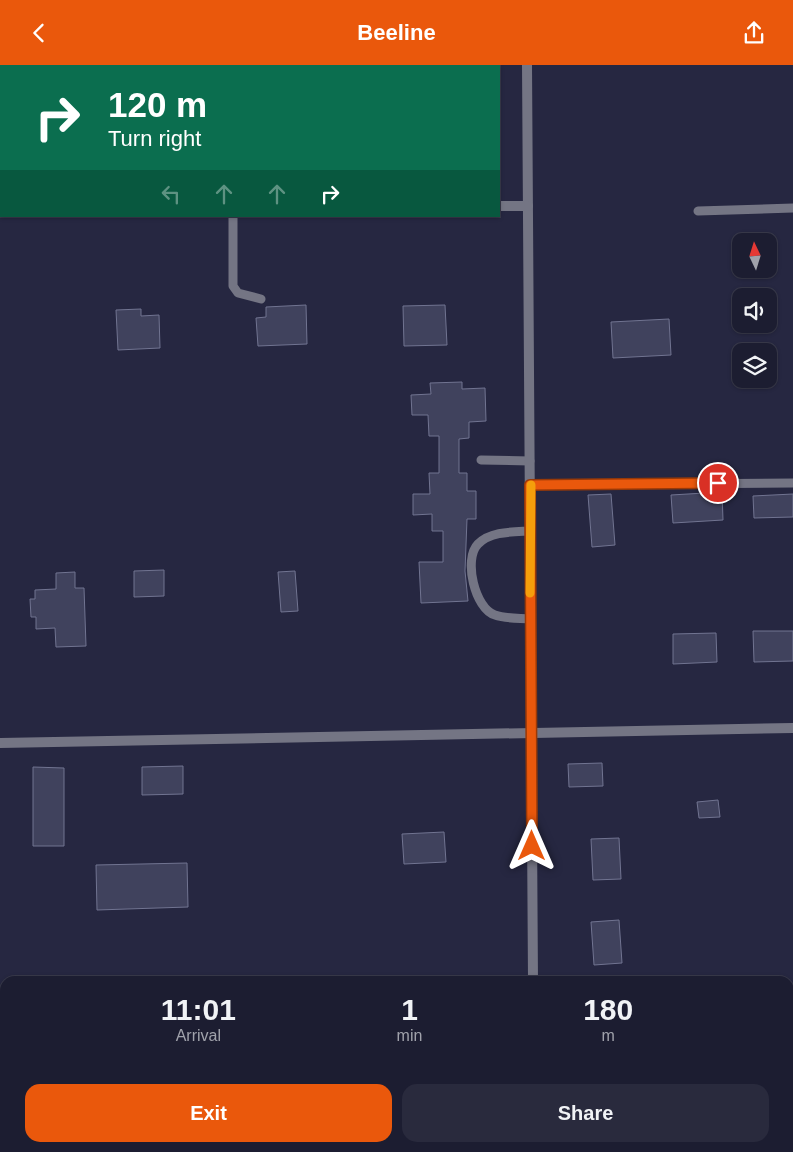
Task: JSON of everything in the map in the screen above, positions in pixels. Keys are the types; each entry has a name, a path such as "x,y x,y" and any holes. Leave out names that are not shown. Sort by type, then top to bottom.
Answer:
{"street":[{"path":"527,65 533,976"},
{"path":"500,206 528,206"},
{"path":"0,743 793,727"}],"lane":[{"path":"698,211 793,208"},
{"path":"233,217 233,286 238,293 261,299"},
{"path":"481,460 530,461"},
{"path":"530,485 793,483"},
{"path":"530,531 502,533 491,536 478,544 472,553 472,579 482,607 494,615 530,619"}],"building":[{"path":"306,305 307,344 258,346 256,318 266,317 266,307"},
{"path":"445,305 447,345 404,346 403,306"},
{"path":"141,309 141,316 159,315 160,348 118,350 116,310"},
{"path":"669,319 671,355 613,358 611,322"},
{"path":"462,382 462,389 485,388 486,421 469,422 469,438 459,439 459,473 467,473 467,491 476,491 476,519 467,519 465,571 468,601 421,603 419,562 443,562 443,531 432,531 432,514 413,515 413,494 430,494 429,473 439,473 439,436 429,436 428,415 412,415 411,395 431,394 430,383"},
{"path":"722,492 723,520 673,523 671,495"},
{"path":"611,494 615,545 592,547 588,495"},
{"path":"793,494 793,517 754,518 753,496"},
{"path":"164,570 164,596 134,597 134,571"},
{"path":"295,571 298,611 281,612 278,572"},
{"path":"75,572 75,588 84,588 86,646 56,647 55,628 36,629 36,617 31,617 30,599 35,599 35,590 56,589 56,573"},
{"path":"753,631 793,631 793,661 754,662"},
{"path":"716,633 717,662 673,664 673,634"},
{"path":"602,763 603,786 569,787 568,764"},
{"path":"183,766 183,794 142,795 142,767"},
{"path":"33,767 64,768 64,846 33,846"},
{"path":"718,800 720,817 699,818 697,802"},
{"path":"444,832 446,862 404,864 402,834"},
{"path":"619,838 621,879 593,880 591,839"},
{"path":"187,863 188,907 97,910 96,865"},
{"path":"619,920 622,963 594,965 591,922"}],"slow traffic":[{"path":"530,593 531,485"}],"route":[{"path":"532,846 530,485 718,483"}]}
